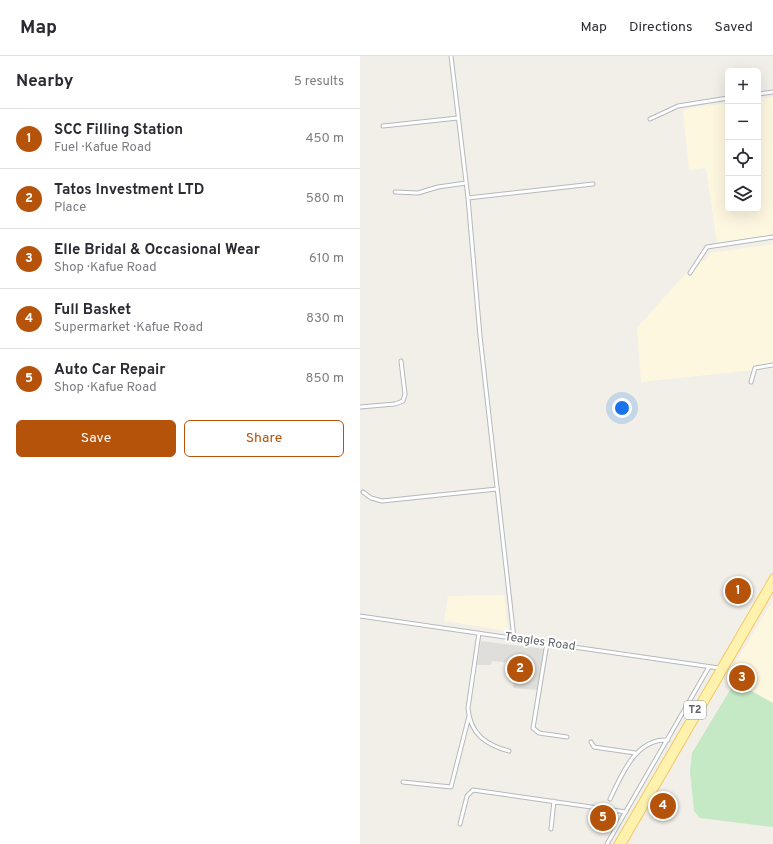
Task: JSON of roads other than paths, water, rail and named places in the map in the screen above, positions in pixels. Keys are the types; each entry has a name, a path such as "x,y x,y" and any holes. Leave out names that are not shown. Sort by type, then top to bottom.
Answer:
{"main road":[{"name":"T2","path":"617,844 773,577"},
{"name":"T2","path":"623,844 773,586"}],"street":[{"path":"451,56 468,198 480,336 514,638"},
{"path":"761,94 773,92"},
{"path":"650,119 678,106 725,98"},
{"path":"383,126 458,118"},
{"path":"394,192 418,193 438,187 466,183"},
{"path":"468,198 593,184"},
{"path":"690,273 707,247 773,236"},
{"path":"360,407 395,404 403,401 405,394 401,361"},
{"path":"751,382 756,368 773,366"},
{"path":"363,492 371,498 382,501 497,489"},
{"name":"Teagles Road","path":"360,616 720,668"},
{"path":"404,782 451,787 468,716 479,633"},
{"path":"547,643 533,728 539,733 567,737"},
{"path":"607,844 709,667"},
{"path":"468,716 473,726 487,743 509,751"},
{"path":"610,798 635,753 650,743 668,740"},
{"path":"591,742 594,747 635,753"},
{"path":"460,824 467,796 473,790 626,812"},
{"path":"551,829 554,801"}],"place":[{"name":"SCC Filling Station","path":"738,591"},
{"name":"Tatos Investment LTD","path":"520,669"},
{"name":"Elle Bridal & Occasional Wear","path":"742,678"},
{"name":"Full Basket","path":"663,806"},
{"name":"Auto Car Repair","path":"603,818"}]}
